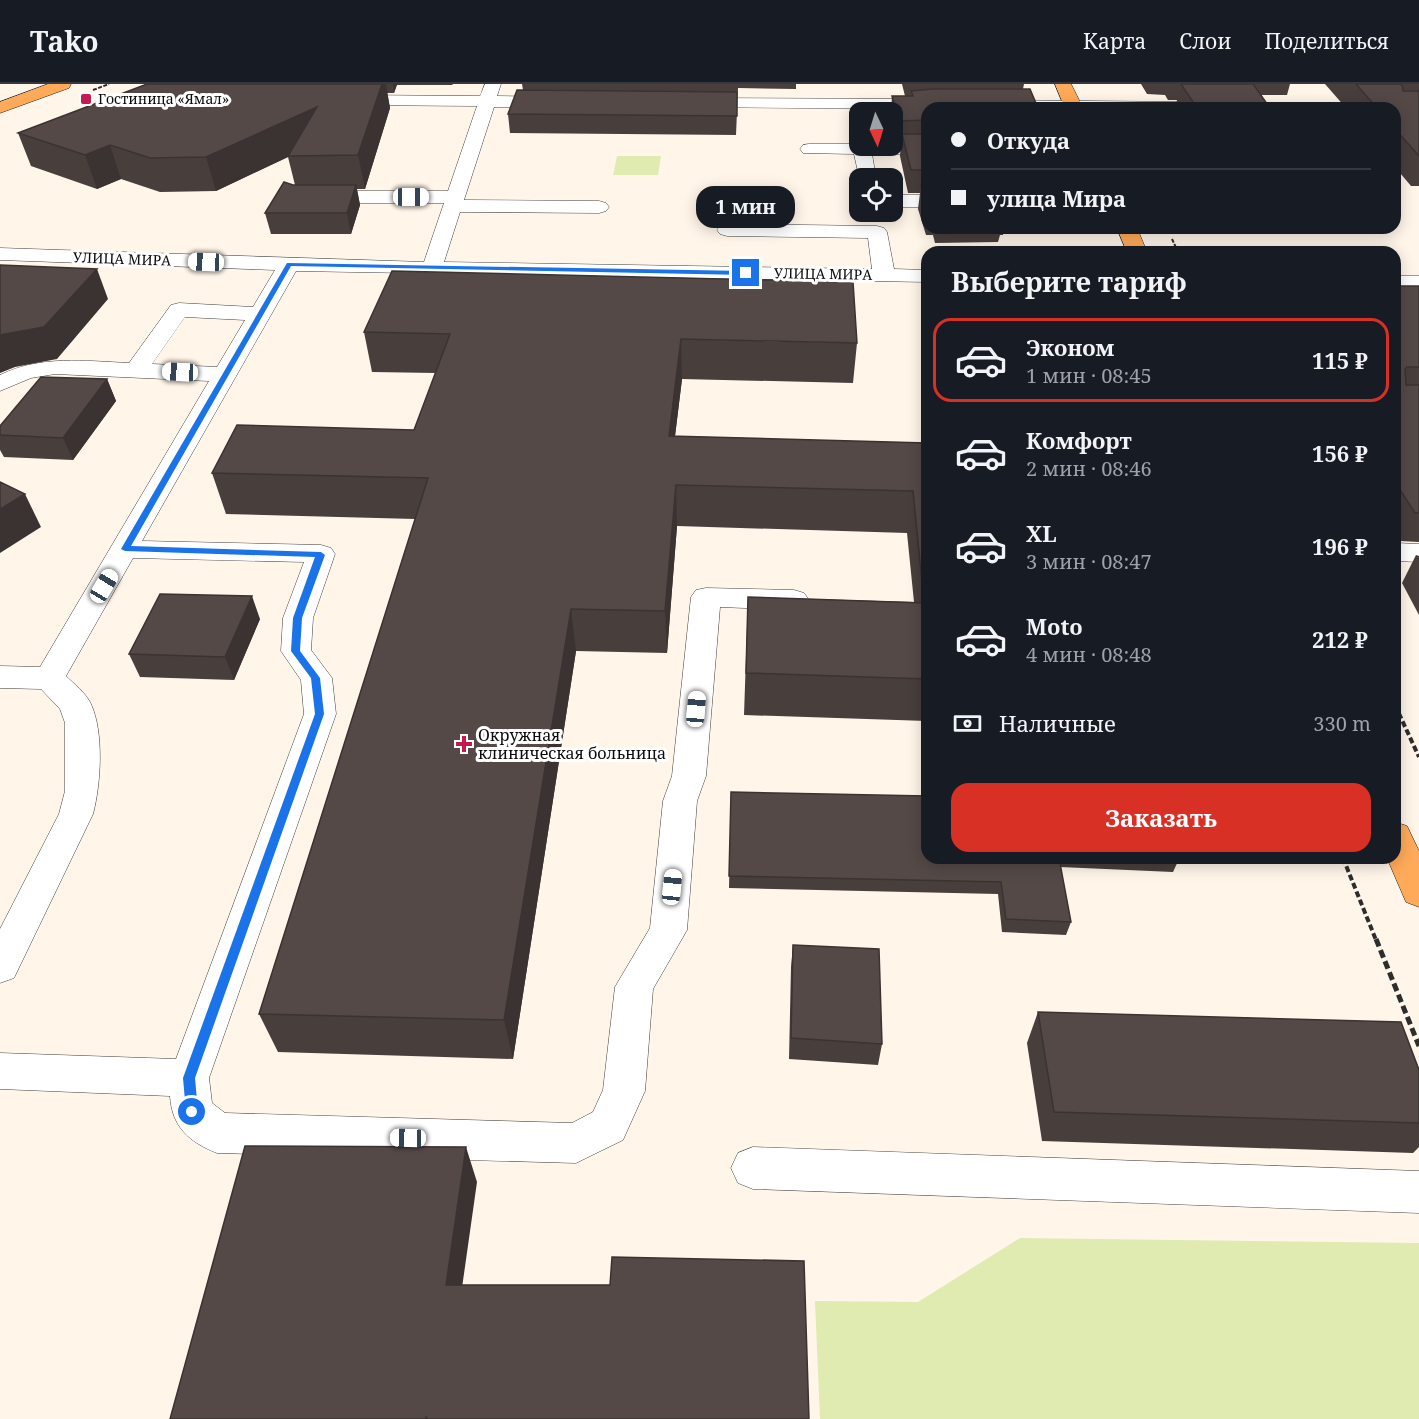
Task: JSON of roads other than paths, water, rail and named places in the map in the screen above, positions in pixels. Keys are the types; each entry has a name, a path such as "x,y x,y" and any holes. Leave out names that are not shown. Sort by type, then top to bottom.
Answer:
{"main road":[{"path":"0,108 63,84"},
{"path":"1063,84 1072,102"},
{"path":"1401,850 1419,892"}],"street":[{"path":"871,84 873,102"},
{"path":"432,268 490,92"},
{"path":"348,99 490,92 569,102"},
{"path":"674,102 849,104"},
{"path":"903,104 921,104"},
{"path":"808,149 849,149"},
{"path":"903,149 921,149"},
{"path":"298,197 599,207"},
{"path":"903,201 921,201"},
{"path":"875,222 884,275"},
{"path":"727,230 877,232"},
{"name":"УЛИЦА МИРА","path":"0,254 432,268 884,275 921,279"},
{"path":"49,678 289,264"},
{"path":"1401,282 1419,282"},
{"path":"136,370 179,310 260,314"},
{"path":"0,384 26,372 55,367 224,375"},
{"path":"125,549 321,555 298,618 296,651 315,678 320,714 189,1078 192,1112 217,1133 576,1143 608,1126 624,1091 634,987 668,930 680,801 690,776 706,597 823,600"},
{"path":"1401,552 1419,553"},
{"path":"0,677 49,678 75,704 81,723 82,791 76,814 0,967"},
{"path":"0,1071 189,1078"},
{"path":"753,1168 1419,1192"}],"place":[{"name":"Гостиница «Ямал»","path":"86,99"},
{"name":"Окружная клиническая больница","path":"464,744"}]}
